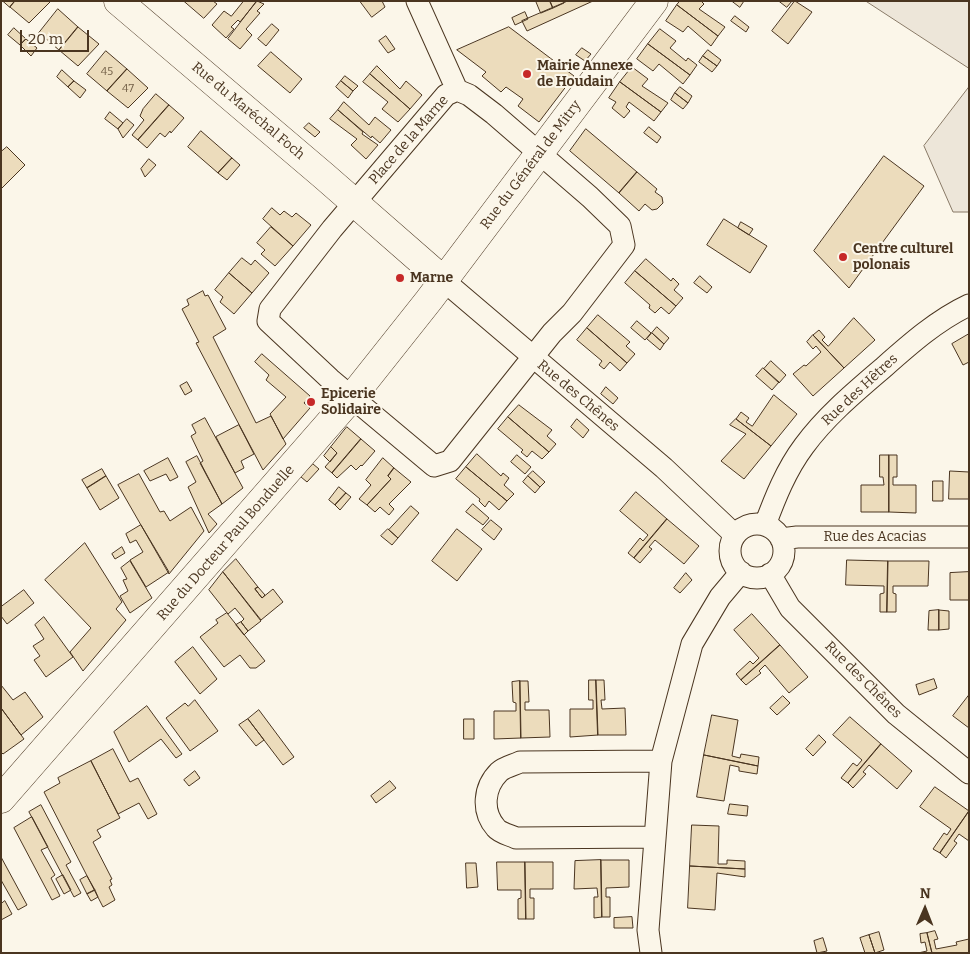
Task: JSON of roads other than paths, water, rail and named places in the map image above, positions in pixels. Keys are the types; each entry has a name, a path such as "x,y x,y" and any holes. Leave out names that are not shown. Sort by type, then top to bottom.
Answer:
{"street":[{"name":"Rue du Maréchal Foch","path":"118,1 355,202 443,280"},
{"path":"417,1 457,90"},
{"name":"Rue du Général de Mitry","path":"443,280 654,1"},
{"name":"Place de la Marne","path":"457,90 469,95 590,197 620,226 624,245 572,313 532,357 450,460 434,466 352,397 268,321 270,310 355,202 446,95 457,90"},
{"name":"Rue des Chênes","path":"443,280 664,468 735,535"},
{"name":"Rue du Docteur Paul Bonduelle","path":"1,799 352,397 443,280"},
{"name":"Rue des Hêtres","path":"765,525 775,496 803,447 838,407 912,343 957,310 969,305"},
{"path":"748,525 765,525 777,533 784,549 778,568 770,574 755,578 741,572 732,562 730,555 735,535 748,525"},
{"name":"Rue des Acacias","path":"781,539 797,537 969,537"},
{"path":"651,953 648,930 661,761 692,644 720,597 741,572"},
{"name":"Rue des Chênes","path":"770,574 790,608 896,714 969,773"},
{"path":"654,837 516,838 496,829 487,814 485,804 489,788 500,771 520,762 661,761"}],"place":[{"name":"Mairie Annexe de Houdain","path":"527,74"},
{"name":"Centre culturel polonais","path":"843,257"},
{"name":"Marne","path":"400,278"},
{"name":"Epicerie Solidaire","path":"311,402"}]}
